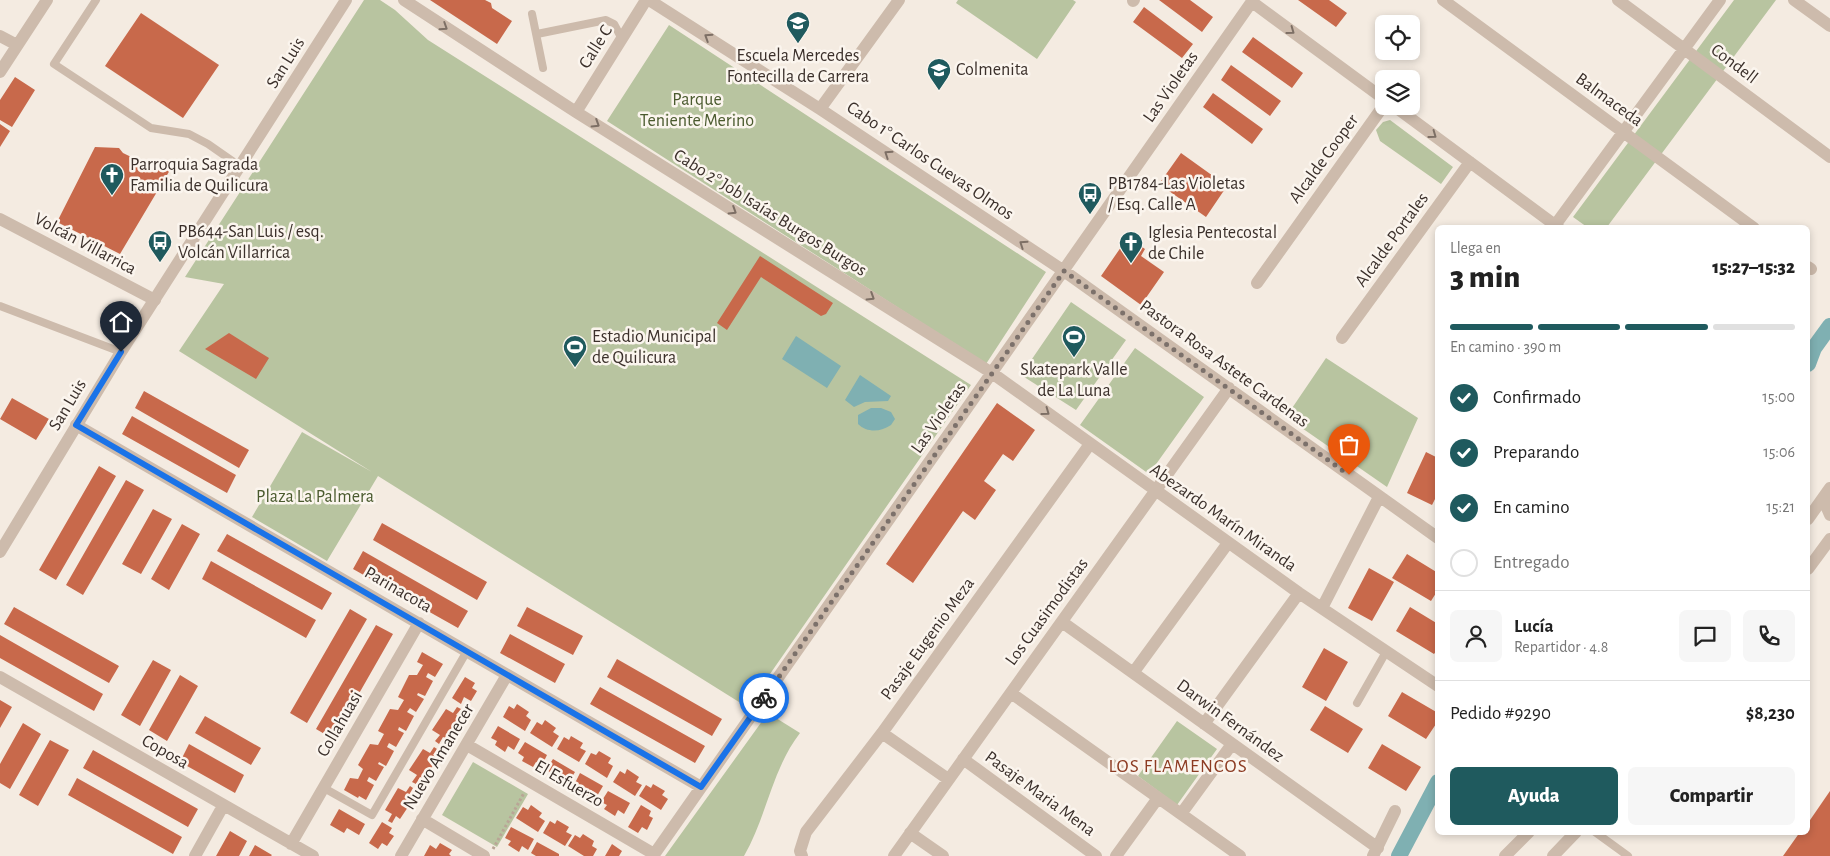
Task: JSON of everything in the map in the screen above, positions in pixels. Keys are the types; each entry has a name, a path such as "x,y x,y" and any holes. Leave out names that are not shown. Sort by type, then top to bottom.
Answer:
{"street":[{"path":"0,72 47,0"},
{"name":"San Luis","path":"0,552 121,352 346,0"},
{"name":"Cabo 2° Job Isaías Burgos Burgos","path":"404,0 576,112 992,373"},
{"name":"Calle C","path":"576,112 648,0"},
{"name":"Cabo 1° Carlos Cuevas Olmos","path":"648,0 820,109 1064,271"},
{"path":"820,109 900,0"},
{"name":"Balmaceda","path":"1443,0 1750,225"},
{"name":"Condell","path":"1618,0 1830,157"},
{"path":"1557,225 1720,0"},
{"path":"1794,0 1830,26"},
{"path":"1252,1 1375,92"},
{"name":"Las Violetas","path":"653,855 1252,1"},
{"path":"0,36 17,45"},
{"name":"Alcalde Cooper","path":"1257,283 1377,115"},
{"path":"1406,115 1553,225"},
{"name":"Alcalde Portales","path":"1342,338 1470,162"},
{"name":"Volcán Villarrica","path":"0,219 155,300"},
{"name":"Pastora Rosa Astete Cardenas","path":"1064,271 1379,497 1435,533"},
{"name":"Abezardo Marín Miranda","path":"992,373 1228,543 1435,684"},
{"name":"Los Cuasimodistas","path":"894,856 1229,388"},
{"name":"Parinacota","path":"76,425 701,787"},
{"name":"Pasaje Eugenio Meza","path":"802,856 800,851 806,832 882,733 1090,444"},
{"path":"1828,490 1827,508 1830,516"},
{"path":"1810,515 1828,490"},
{"path":"1322,608 1379,497"},
{"path":"1810,567 1830,539"},
{"path":"1133,673 1228,543"},
{"path":"1204,724 1300,593"},
{"name":"Darwin Fernández","path":"1062,622 1232,744 1375,852"},
{"name":"Collahuasi","path":"291,844 419,623"},
{"name":"Nuevo Amanecer","path":"401,856 508,675"},
{"name":"Coposa","path":"0,677 313,856"},
{"path":"1011,693 1240,856"},
{"path":"882,733 948,780"},
{"path":"1181,814 1232,744"},
{"name":"El Esfuerzo","path":"467,745 653,855"},
{"name":"Pasaje Maria Mena","path":"963,759 1096,856"},
{"path":"1116,856 1158,798"},
{"path":"195,856 223,806"},
{"path":"1375,852 1395,811"},
{"path":"422,819 484,856"},
{"path":"910,833 943,856"},
{"path":"1505,856 1526,835"},
{"path":"1553,856 1573,835"}],"lane":[{"path":"96,0 54,64 152,128 189,134 208,144 241,167"},
{"path":"532,14 543,68"},
{"path":"537,34 606,20 614,24 622,39"},
{"path":"0,306 121,352"},
{"path":"324,788 372,815 468,651"},
{"path":"1357,703 1386,652"},
{"path":"1599,835 1628,856"}],"path":[{"path":"490,856 530,782"}],"green space":[{"name":"Estadio Municipal de Quilicura","path":"364,0 380,0 395,10 428,40 971,385 747,707 378,476 327,561 252,517 302,432 372,472 179,351 224,284 185,277"},
{"path":"958,0 1073,0 1076,2 1037,59 956,3"},
{"path":"1734,0 1776,0 1608,225 1584,225 1573,217"},
{"name":"Parque Teniente Merino","path":"669,25 1046,272 986,364 607,121"},
{"path":"1390,120 1453,167 1441,184 1380,141 1376,130 1383,122"},
{"name":"Skatepark Valle de La Luna","path":"1071,302 1126,340 1076,410 1021,375"},
{"path":"1135,348 1204,397 1149,474 1080,425"},
{"path":"1326,358 1418,418 1387,487 1286,417"},
{"path":"768,713 800,733 790,747 776,777 759,825 744,856 665,856"},
{"path":"1177,721 1217,749 1177,805 1138,776"},
{"path":"473,762 528,794 497,847 442,815"}],"water":[{"path":"796,336 841,366 827,388 782,359"},
{"path":"860,375 891,396 888,401 865,402 854,407 845,400"},
{"path":"871,408 881,408 891,412 895,419 891,425 883,429 866,429 858,424 858,415"}],"building":[{"path":"430,0 485,0 491,3 492,8 512,21 497,44"},
{"path":"1159,0 1190,0 1213,17 1202,32"},
{"path":"1298,0 1329,0 1347,13 1336,27"},
{"path":"1144,7 1193,44 1182,58 1133,22"},
{"path":"141,13 219,65 183,118 105,66"},
{"path":"1253,37 1303,73 1292,88 1242,52"},
{"path":"1231,65 1281,101 1270,116 1221,80"},
{"path":"15,77 35,90 12,127 0,120 0,100"},
{"path":"1213,93 1263,129 1252,144 1203,107"},
{"path":"0,124 10,131 0,147"},
{"name":"Parroquia Sagrada Familia de Quilicura","path":"95,147 119,148 123,153 158,170 160,167 170,170 120,254 57,222"},
{"path":"1181,153 1227,186 1206,217 1159,184"},
{"name":"Iglesia Pentecostal de Chile","path":"1128,237 1145,249 1141,256 1164,272 1141,305 1101,276"},
{"path":"760,256 833,303 826,314 821,316 761,277 727,330 717,323"},
{"path":"229,333 269,358 256,379 205,349"},
{"path":"144,391 249,450 239,468 135,408"},
{"path":"12,398 49,419 36,440 0,419"},
{"path":"997,403 1035,430 1013,461 1003,454 984,481 996,490 975,520 963,511 913,583 886,564"},
{"path":"132,416 236,475 227,493 122,434"},
{"path":"1426,452 1435,456 1435,499 1432,505 1407,493"},
{"path":"99,466 116,476 56,580 39,570"},
{"path":"126,480 144,490 83,595 66,585"},
{"path":"153,509 172,519 141,574 122,564"},
{"path":"382,523 487,582 477,600 373,540"},
{"path":"182,524 200,534 169,590 151,579"},
{"path":"227,534 332,593 322,610 217,551"},
{"path":"363,551 468,611 458,628 353,569"},
{"path":"1407,554 1435,571 1435,595 1431,601 1392,578"},
{"path":"211,561 316,620 306,638 202,579"},
{"path":"1369,568 1394,582 1372,621 1348,608"},
{"path":"14,607 119,666 109,683 4,624"},
{"path":"527,607 583,636 573,655 517,626"},
{"path":"1410,607 1435,622 1435,653 1434,654 1396,631"},
{"path":"350,609 367,619 307,723 290,713"},
{"path":"376,625 393,634 333,739 316,729"},
{"path":"510,634 565,664 555,683 500,653"},
{"path":"0,635 103,694 94,711 0,658"},
{"path":"1324,648 1348,662 1326,701 1302,687"},
{"path":"422,652 443,664 435,677 428,673 426,677 433,681 425,696 418,693 417,695 424,699 416,712 410,708 407,712 414,716 406,731 399,727 398,730 404,733 396,747 389,743 387,747 394,751 386,766 379,762 378,764 384,767 376,781 369,777 367,781 374,785 366,800 359,796 358,798 344,790 350,778 358,779 363,769 358,765 370,744 378,745 384,734 378,731 390,709 398,710 404,700 398,697 409,675 417,675 423,665 417,662"},
{"path":"617,659 722,719 712,736 607,677"},
{"path":"153,660 171,670 140,726 121,715"},
{"path":"180,675 198,686 167,741 149,730"},
{"path":"465,677 475,683 472,688 477,691 471,701 464,697 461,704 452,698"},
{"path":"600,687 705,746 695,763 590,704"},
{"path":"1402,692 1435,711 1435,726 1426,739 1388,716"},
{"path":"0,700 12,707 0,728"},
{"path":"517,704 529,712 526,716 531,720 525,731 503,717 509,706 514,709"},
{"path":"1325,706 1363,729 1348,753 1310,730"},
{"path":"457,707 461,709 456,715 461,718 448,739 443,737 439,744 435,741 440,735 432,730 446,709 453,713"},
{"path":"205,716 261,748 251,765 195,733"},
{"path":"545,720 556,728 553,732 559,736 552,747 530,733 537,722 542,725"},
{"path":"23,723 41,734 10,789 0,783 0,764"},
{"path":"498,726 520,739 514,750 508,746 505,752 495,745 497,741 491,738"},
{"path":"571,736 583,743 580,748 586,751 579,762 557,749 564,737 569,740"},
{"path":"50,740 69,750 38,806 19,795"},
{"path":"525,742 547,755 542,765 536,762 533,767 522,761 524,757 518,753"},
{"path":"189,744 244,775 235,793 180,762"},
{"path":"1382,744 1421,767 1406,791 1368,768"},
{"path":"434,747 437,749 433,755 438,758 424,779 420,777 416,784 412,782 417,775 409,770 423,749 430,753"},
{"path":"93,750 198,809 188,827 83,768"},
{"path":"599,751 611,758 608,763 613,766 607,778 585,764 591,753 596,755"},
{"path":"553,759 575,772 569,782 564,779 561,784 550,778 552,773 546,770"},
{"path":"627,769 639,777 636,782 642,785 635,796 613,782 620,771 625,774"},
{"path":"580,773 603,786 597,796 591,793 588,798 577,792 580,788 574,785"},
{"path":"77,778 182,837 173,854 68,795"},
{"path":"653,784 665,791 662,795 668,799 661,810 639,796 646,785 651,788"},
{"path":"410,786 413,788 409,795 414,798 400,819 396,816 392,823 388,821 392,814 385,810 398,788 406,792"},
{"path":"608,791 630,803 624,814 618,810 615,816 604,809 607,805 601,802"},
{"path":"1830,791 1830,856 1783,856 1798,835 1810,835 1810,820"},
{"path":"531,805 542,813 539,817 545,821 538,832 516,818 523,807 528,810"},
{"path":"641,805 651,811 649,816 653,818 647,830 642,827 638,833 628,827"},
{"path":"339,809 365,824 359,835 347,828 344,833 330,825"},
{"path":"557,820 569,827 566,832 572,835 565,846 543,833 550,821 555,824"},
{"path":"382,822 392,828 389,833 394,836 387,846 382,843 378,849 369,843"},
{"path":"511,827 534,839 528,850 522,846 519,852 508,845 511,841 505,838"},
{"path":"230,831 247,841 239,856 216,856"},
{"path":"583,834 594,841 592,846 597,849 593,856 584,856 568,846 575,835 580,838"},
{"path":"537,842 559,854 559,856 536,856 531,853"},
{"path":"440,843 452,850 449,854 451,856 424,856 430,845 436,849"},
{"path":"612,844 622,851 619,856 605,856"},
{"path":"255,845 272,855 249,856"}],"waterway":[{"path":"1810,359 1814,348 1830,326"},
{"path":"1399,856 1435,788"}],"way so far":[{"path":"764,698 1064,271 1349,475"}],"place":[{"name":"Escuela Mercedes Fontecilla de Carrera","path":"798,44"},
{"name":"Colmenita","path":"939,91"},
{"name":"Parroquia Sagrada Familia de Quilicura","path":"112,196"},
{"name":"PB1784-Las Violetas / Esq. Calle A","path":"1090,215"},
{"name":"PB644-San Luis / esq. Volcán Villarrica","path":"160,263"},
{"name":"Iglesia Pentecostal de Chile","path":"1131,264"},
{"name":"Skatepark Valle de La Luna","path":"1074,358"},
{"name":"Estadio Municipal de Quilicura","path":"575,368"}],"district":[{"name":"LOS FLAMENCOS","path":"1178,766"}],"route":[{"path":"121,352 76,425 701,787 764,698"}],"park label":[{"name":"Plaza La Palmera","path":"315,497"}]}
